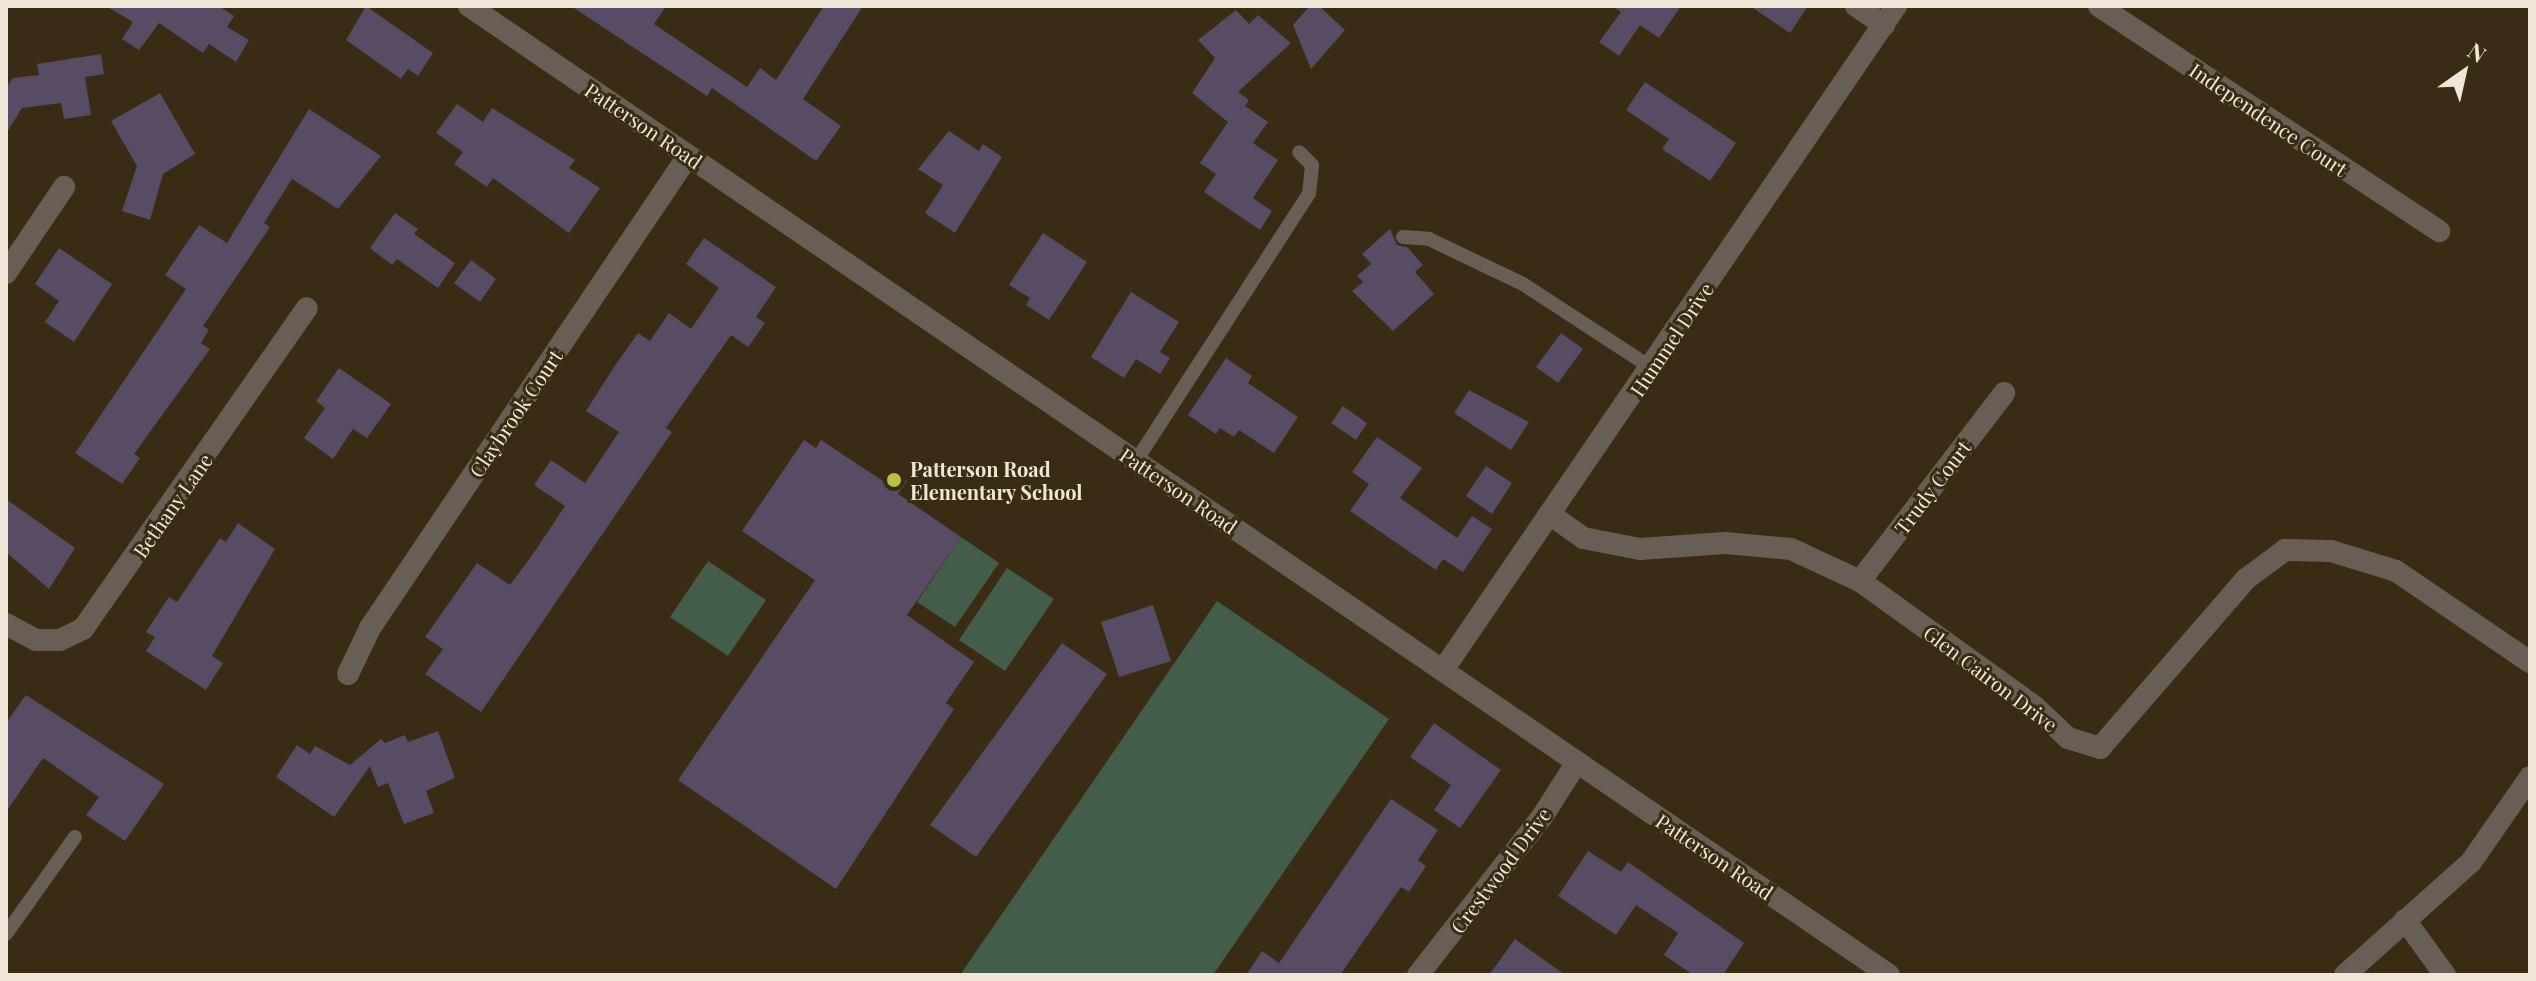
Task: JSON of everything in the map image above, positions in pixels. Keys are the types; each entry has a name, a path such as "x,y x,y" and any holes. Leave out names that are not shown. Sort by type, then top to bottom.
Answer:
{"street":[{"name":"Patterson Road","path":"469,6 1889,975"},
{"path":"1856,6 1890,15"},
{"name":"Independence Court","path":"2099,6 2439,231"},
{"name":"Hummel Drive","path":"1443,670 1552,516 1890,15"},
{"name":"Claybrook Court","path":"348,674 370,628 688,156"},
{"path":"6,273 64,187"},
{"name":"Bethany Lane","path":"7,627 36,640 60,640 83,629 307,308"},
{"name":"Trudy Court","path":"1860,581 2004,393"},
{"name":"Glen Cairon Drive","path":"1552,516 1583,538 1640,549 1725,543 1791,549 1860,581 2034,706 2068,738 2100,748 2246,579 2285,550 2331,551 2396,571 2530,662"},
{"name":"Crestwood Drive","path":"1418,975 1532,830 1577,762"},
{"path":"2345,975 2471,862 2530,777"},
{"path":"2405,920 2445,975"}],"lane":[{"path":"1136,461 1309,194 1312,165 1299,152"},
{"path":"1403,237 1429,239 1523,284 1652,368"},
{"path":"6,934 75,837"}],"green space":[{"path":"961,537 999,563 955,627 917,602"},
{"path":"708,561 766,600 728,656 670,617"},
{"path":"1007,568 1054,599 1005,671 959,640"},
{"path":"1217,601 1389,719 1213,975 960,975"}],"building":[{"path":"106,6 219,6 234,16 227,27 249,40 236,62 209,44 203,53 159,23 139,50 122,39 133,22"},
{"path":"366,6 433,53 418,76 408,69 401,79 346,40"},
{"path":"571,6 666,6 654,24 747,87 760,68 776,80 824,6 863,6 803,99 841,126 816,161 712,88 707,96"},
{"path":"1310,6 1319,6 1345,30 1311,69 1293,25"},
{"path":"1612,6 1681,6 1659,38 1640,25 1619,56 1599,42 1621,12"},
{"path":"1750,6 1808,6 1790,33"},
{"path":"1236,10 1249,24 1258,15 1291,43 1238,92 1249,100 1245,106 1268,122 1253,143 1278,160 1253,198 1272,211 1260,230 1204,192 1216,174 1200,163 1228,122 1192,93 1215,58 1198,40"},
{"path":"101,54 104,74 85,77 91,115 64,119 61,103 22,108 6,134 6,88 13,78 39,75 37,64"},
{"path":"1645,82 1736,143 1710,181 1662,149 1669,139 1626,110"},
{"path":"160,93 195,154 163,174 150,220 122,211 137,166 111,121"},
{"path":"457,104 483,122 492,108 575,160 569,168 600,188 569,233 493,178 487,187 454,164 463,152 436,133"},
{"path":"309,109 381,156 338,209 292,179 264,223 270,227 203,326 209,330 201,343 210,349 134,454 140,458 122,484 75,453 186,289 165,275 199,225 227,243"},
{"path":"949,131 979,151 983,144 1002,157 955,233 925,213 943,185 918,169"},
{"path":"395,213 418,229 414,234 455,263 438,288 397,259 392,265 370,248"},
{"path":"1390,229 1397,245 1407,247 1423,265 1415,272 1434,294 1393,331 1352,291 1363,282 1357,276 1371,264 1362,254"},
{"path":"1043,233 1087,262 1049,320 1026,305 1030,298 1009,285"},
{"path":"704,238 776,287 756,317 765,323 748,347 731,335 666,428 672,432 481,712 425,674 443,649 425,637 477,563 510,585 535,551 565,506 534,485 551,460 585,483 619,432 586,411 614,367 638,333 650,341 669,313 691,329 719,288 686,264"},
{"path":"59,248 112,284 74,342 45,322 59,301 35,284"},
{"path":"471,260 496,279 480,302 454,283"},
{"path":"1131,292 1179,322 1160,352 1170,358 1160,374 1136,359 1124,378 1091,357"},
{"path":"1561,333 1583,349 1558,383 1536,367"},
{"path":"1226,358 1252,376 1248,383 1298,417 1274,453 1239,430 1234,437 1220,428 1216,434 1188,415"},
{"path":"339,368 391,404 367,438 353,429 333,459 304,438 325,408 316,401"},
{"path":"1469,390 1529,422 1511,450 1454,413"},
{"path":"1343,406 1367,423 1356,440 1331,423"},
{"path":"1377,437 1422,468 1400,498 1457,538 1472,516 1492,529 1463,572 1443,559 1436,570 1350,511 1369,484 1352,472"},
{"path":"804,440 816,448 821,440 883,481 890,470 907,481 898,494 961,537 907,615 974,662 946,703 954,709 836,889 678,780 815,580 742,531"},
{"path":"1486,466 1512,483 1492,514 1466,496"},
{"path":"6,499 75,548 49,589 6,552"},
{"path":"238,523 275,549 212,656 223,663 206,690 146,651 155,637 146,632 169,597 177,602 220,538 226,542"},
{"path":"1153,605 1171,661 1119,677 1101,622"},
{"path":"1062,643 1107,674 976,857 930,825"},
{"path":"26,695 164,784 125,841 86,815 99,797 43,758 6,812 6,723"},
{"path":"1434,723 1501,770 1460,828 1434,810 1451,785 1410,757"},
{"path":"438,731 455,778 426,791 434,813 404,824 388,783 378,787 370,766 334,817 276,777 297,745 310,754 315,746 350,765 381,739 385,743 405,735 408,742"},
{"path":"1391,799 1438,830 1418,860 1426,866 1409,892 1401,887 1340,975 1246,975 1262,951 1279,963"},
{"path":"1588,851 1621,872 1628,862 1744,943 1723,975 1693,975 1664,955 1678,933 1636,905 1616,935 1558,896"},
{"path":"1515,939 1565,975 1489,975"}],"place":[{"name":"Patterson Road Elementary School","path":"894,480"}]}
